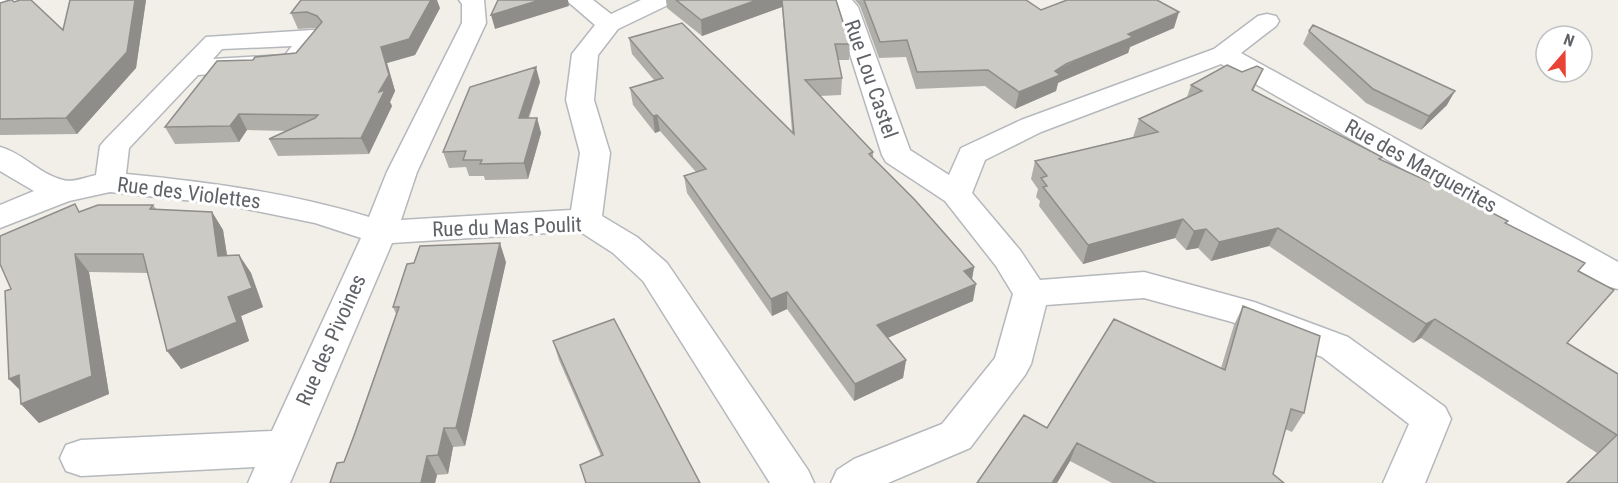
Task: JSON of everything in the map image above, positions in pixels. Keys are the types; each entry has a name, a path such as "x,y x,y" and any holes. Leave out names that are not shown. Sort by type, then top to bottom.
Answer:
{"street":[{"path":"0,3 17,0"},
{"path":"380,232 402,172 474,23 474,3 471,0"},
{"path":"578,0 609,24"},
{"path":"585,220 595,153 580,100 585,54 609,24 660,0"},
{"name":"Rue Lou Castel","path":"839,0 849,12 897,155 956,194 1008,258 1031,293"},
{"path":"956,194 972,155 1031,126 1223,54 1267,21"},
{"name":"Rue des Marguerites","path":"1223,54 1618,277"},
{"path":"110,182 116,146 190,68"},
{"path":"0,156 23,173 61,192"},
{"name":"Rue des Violettes","path":"0,217 61,192 110,182 222,194 319,213 380,232"},
{"name":"Rue du Mas Poulit","path":"380,232 585,220 625,245 655,272 793,483"},
{"name":"Rue des Pivoines","path":"81,458 276,466 380,232"},
{"path":"852,483 870,472 956,436 1011,364 1031,293 1144,285 1241,311 1335,346 1431,419 1404,483"}],"building":[{"path":"10,0 14,2 31,0 63,30 70,0 135,0 127,52 66,118 0,119 0,3"},
{"path":"301,0 431,0 409,39 381,47 389,75 379,92 385,90 361,138 269,139 318,115 239,114 230,126 165,127 217,61 253,60 255,57 296,53 322,22 317,16 307,12 291,13"},
{"path":"498,0 540,0 491,15"},
{"path":"676,0 757,0 701,20"},
{"path":"782,0 836,0 850,44 835,44 842,78 805,80 873,152 869,154 915,200 974,267 964,271 976,284 877,325 906,360 855,384 787,292 771,299 684,176 706,169 657,115 653,116 630,88 663,78 629,38 682,23 794,134"},
{"path":"864,0 1026,0 1041,10 1067,0 1157,0 1179,12 1128,34 1133,37 1066,64 1055,71 1060,75 1019,92 988,70 917,72 907,40 880,42"},
{"path":"1313,25 1455,91 1429,116 1373,89 1309,31"},
{"path":"1227,65 1242,72 1257,66 1263,69 1252,90 1382,157 1379,159 1460,196 1508,221 1505,223 1585,263 1578,271 1614,290 1567,343 1618,374 1618,483 1567,483 1617,435 1435,319 1426,324 1278,228 1219,242 1206,229 1194,231 1183,219 1088,245 1043,187 1047,186 1041,178 1047,176 1035,161 1158,132 1139,119 1202,91 1191,85"},
{"path":"536,67 519,118 537,118 524,163 480,164 482,160 463,160 466,151 443,152 470,87"},
{"path":"75,204 79,212 98,205 153,205 150,209 212,212 218,256 239,255 252,288 228,297 237,322 167,351 143,254 75,254 92,376 21,404 19,375 9,379 5,291 11,289 0,264 0,236"},
{"path":"500,243 456,428 444,428 438,455 427,456 421,483 330,483 337,463 344,462 355,433 399,307 393,307 407,264 414,263 420,246"},
{"path":"1243,306 1320,336 1304,413 1291,409 1273,474 1284,483 1156,483 1077,443 1052,483 977,483 1024,415 1047,428 1114,319 1225,370"},
{"path":"614,319 700,483 586,483 580,465 603,455 553,341"}]}
